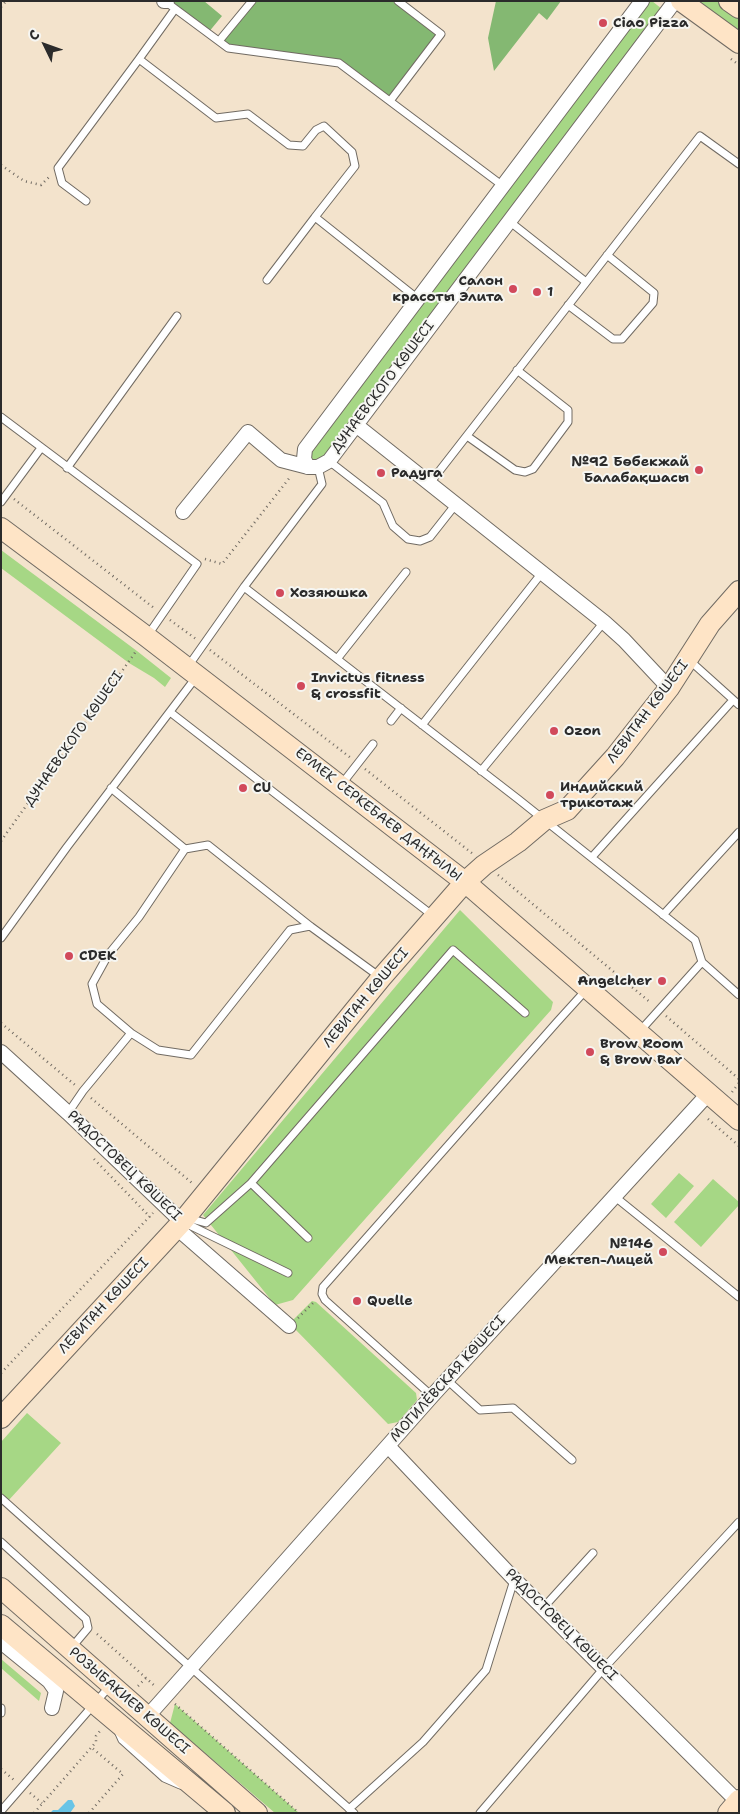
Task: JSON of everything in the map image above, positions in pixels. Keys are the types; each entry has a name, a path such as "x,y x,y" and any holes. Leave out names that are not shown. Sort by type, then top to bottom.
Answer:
{"street":[{"name":"ДУНАЕВСКОГО КӨШЕСІ","path":"642,1 305,449 304,458 312,466 356,425 675,1"},
{"path":"681,1 739,43"},
{"path":"729,1 739,8"},
{"path":"356,425 541,574 604,622 624,640 669,688"},
{"path":"183,512 248,432 281,460 312,466"},
{"name":"ЕРМЕК СЕРКЕБАЕВ ДАҢҒЫЛЫ","path":"1,528 341,785 465,882 739,1120"},
{"name":"ЛЕВИТАН КӨШЕСІ","path":"1,1418 182,1223 381,978 465,882 484,864 518,842 544,820 567,810 616,757 669,688 710,624 739,591"},
{"name":"РАДОСТОВЕЦ КӨШЕСІ","path":"1,1052 68,1113 290,1326"},
{"name":"МОГИЛЁВСКАЯ КӨШЕСІ","path":"147,1717 432,1396 708,1094"},
{"name":"РАДОСТОВЕЦ КӨШЕСІ","path":"388,1446 515,1580 604,1668 735,1805"},
{"name":"РОЗЫБАКИЕВ КӨШЕСІ","path":"1,1588 257,1813"},
{"name":"РОЗЫБАКИЕВ КӨШЕСІ","path":"1,1625 94,1703 108,1722 202,1793 225,1813"},
{"path":"1,1642 50,1681 56,1691 52,1708"}],"lane":[{"path":"219,41 252,1"},
{"path":"390,101 441,34 398,1"},
{"path":"86,200 62,183 58,168 139,59 168,4 228,48 339,63 503,186"},
{"path":"139,59 216,118 248,114 289,145 303,146 316,130 324,126 352,152 355,166 267,280"},
{"path":"430,484 700,136 739,164"},
{"path":"315,217 418,299"},
{"path":"509,221 586,282"},
{"path":"568,305 613,338 622,339 653,303 654,293 607,255"},
{"path":"67,468 176,316"},
{"path":"467,436 515,470 525,472 533,469 568,422 568,410 517,370"},
{"path":"1,417 196,564 147,637"},
{"path":"1,502 41,448"},
{"path":"312,466 383,503 393,526 408,540 420,541 430,537 456,504"},
{"path":"1,938 111,788 170,712 192,672 203,645 244,587 322,484 312,466"},
{"path":"337,659 406,572"},
{"path":"422,725 541,574"},
{"path":"244,587 481,770 696,940 702,962 737,992"},
{"path":"481,770 604,622"},
{"path":"592,857 736,703 688,659"},
{"path":"391,721 401,708"},
{"path":"170,712 434,917"},
{"path":"341,785 373,744"},
{"path":"111,788 185,849"},
{"path":"663,915 739,832"},
{"path":"310,926 290,930 191,1055 158,1050 132,1033 97,1004 92,984 108,955 138,917 185,849 208,845 310,926 381,978"},
{"path":"182,1223 206,1223 251,1183 453,950 524,1013"},
{"path":"638,1033 702,962"},
{"path":"432,1396 325,1300 322,1294 323,1287 588,989"},
{"path":"68,1113 83,1091 132,1033"},
{"path":"251,1183 308,1238"},
{"path":"614,1196 739,1297"},
{"name":"РАДОСТОВЕЦ КӨШЕСІ","path":"182,1223 288,1273"},
{"path":"447,1380 480,1410 513,1408 572,1460"},
{"path":"1,1498 352,1811 423,1742 486,1670 515,1580"},
{"path":"480,1813 604,1668 739,1522"},
{"path":"1,1542 86,1619 88,1628 71,1650"},
{"path":"543,1608 593,1553"},
{"path":"1,1811 94,1703 111,1686"},
{"path":"1,1708 1,1713"}],"path":[{"path":"1,8 6,1"},
{"path":"1,166 24,181 41,185 58,168"},
{"path":"196,564 204,558 222,564 312,466"},
{"path":"7,494 468,850"},
{"name":"ДУНАЕВСКОГО КӨШЕСІ","path":"1,841 66,753 147,637"},
{"path":"503,879 739,1080"},
{"path":"1,1023 205,1193"},
{"path":"731,1093 739,1084"},
{"path":"708,1120 739,1146"},
{"path":"1,1373 162,1203"},
{"path":"290,1326 322,1294"},
{"path":"92,1629 299,1813"},
{"path":"136,1690 146,1678"},
{"path":"34,1813 96,1742 96,1736 108,1722"},
{"path":"89,1813 122,1774 91,1747"}],"green space":[{"path":"167,1 204,1 222,16 208,33"},
{"path":"252,1 399,1 445,35 392,103 339,63 228,48 219,41"},
{"path":"496,1 561,1 547,20 539,13 494,71 488,38"},
{"path":"648,1 652,1 662,9 329,461 308,467 305,449"},
{"path":"697,1 719,1 739,16 739,33"},
{"path":"1,550 171,678 165,687 129,663 1,568"},
{"path":"460,910 553,1002 551,1010 293,1300 275,1305 203,1215"},
{"path":"679,1173 694,1186 666,1218 651,1204"},
{"path":"713,1179 739,1202 739,1205 701,1247 674,1222"},
{"path":"312,1301 316,1302 416,1393 417,1400 398,1422 388,1424 294,1328 293,1320"},
{"path":"27,1413 61,1443 8,1501 1,1494 1,1442"},
{"path":"1,1659 41,1693 39,1701 1,1668"},
{"path":"175,1704 299,1813 275,1813 170,1723"}],"water":[{"path":"68,1800 72,1800 75,1806 70,1813 50,1813 53,1810 58,1810"}],"place":[{"name":"Ciao Pizza","path":"603,23"},
{"name":"Салон красоты Элита","path":"513,289"},
{"name":"1","path":"537,292"},
{"name":"№92 Бөбекжай Балабақшасы","path":"699,470"},
{"name":"Радуга","path":"381,473"},
{"name":"Хозяюшка","path":"280,593"},
{"name":"Invictus fitness & crossfit","path":"301,686"},
{"name":"Ozon","path":"554,731"},
{"name":"CU","path":"243,788"},
{"name":"Индийский трикотаж","path":"550,795"},
{"name":"CDEK","path":"69,956"},
{"name":"Angelcher","path":"662,981"},
{"name":"Brow Room & Brow Bar","path":"590,1052"},
{"name":"№146 Мектеп-Лицей","path":"663,1252"},
{"name":"Quelle","path":"357,1301"}]}
